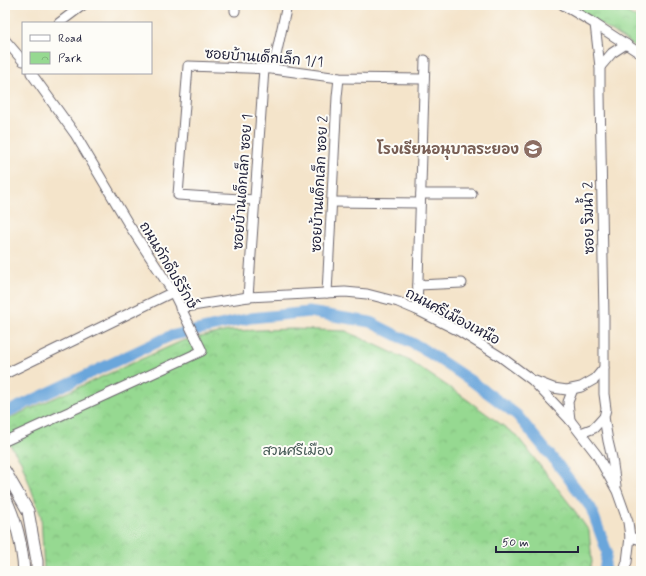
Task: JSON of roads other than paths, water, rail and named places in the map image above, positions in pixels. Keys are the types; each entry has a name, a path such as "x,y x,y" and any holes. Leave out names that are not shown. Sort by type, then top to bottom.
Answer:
{"street":[{"path":"60,22 82,5"},
{"path":"268,69 287,5"},
{"path":"564,5 641,54"},
{"name":"ซอย ริมน้ำ 2","path":"595,24 600,67 604,394 606,410 604,417 617,491"},
{"path":"5,40 21,55"},
{"path":"600,67 612,54 626,44"},
{"path":"417,310 425,60"},
{"name":"ซอยบ้านเด็กเล็ก 1/1","path":"255,200 178,195 188,66 268,69 340,78 424,79"},
{"name":"ซอยบ้านเด็กเล็ก ซอย 1","path":"248,296 255,200 268,69"},
{"name":"ถนนภักดีบริรักษ์","path":"5,441 202,351 173,292 129,225 75,134 32,74"},
{"name":"ซอยบ้านเด็กเล็ก ซอย 2","path":"327,293 337,96 340,78"},
{"path":"332,202 420,199 472,194"},
{"path":"418,284 462,283"},
{"path":"5,374 173,292"},
{"name":"ถนนศรีเมืองเหนือ","path":"180,308 248,296 345,292 367,294 398,302 417,310 459,332 495,354 532,380 570,420 597,456 617,491 628,522 630,537 627,562 624,571"},
{"path":"570,420 568,402 577,388 595,379 604,368"},
{"path":"532,380 553,388 568,390 592,386 604,394"},
{"path":"581,433 594,428 604,417"},
{"path":"5,471 28,511 37,561 37,571"},
{"path":"5,497 12,512 18,532 24,571"},
{"path":"630,537 641,540"}],"waterway":[{"path":"5,413 170,336 251,318 309,312 370,322 420,347 473,382 517,415 591,508 607,552 604,571"}],"place":[{"name":"โรงเรียนอนุบาลระยอง","path":"533,149"}],"park label":[{"name":"สวนศรีเมือง","path":"298,450"}]}
